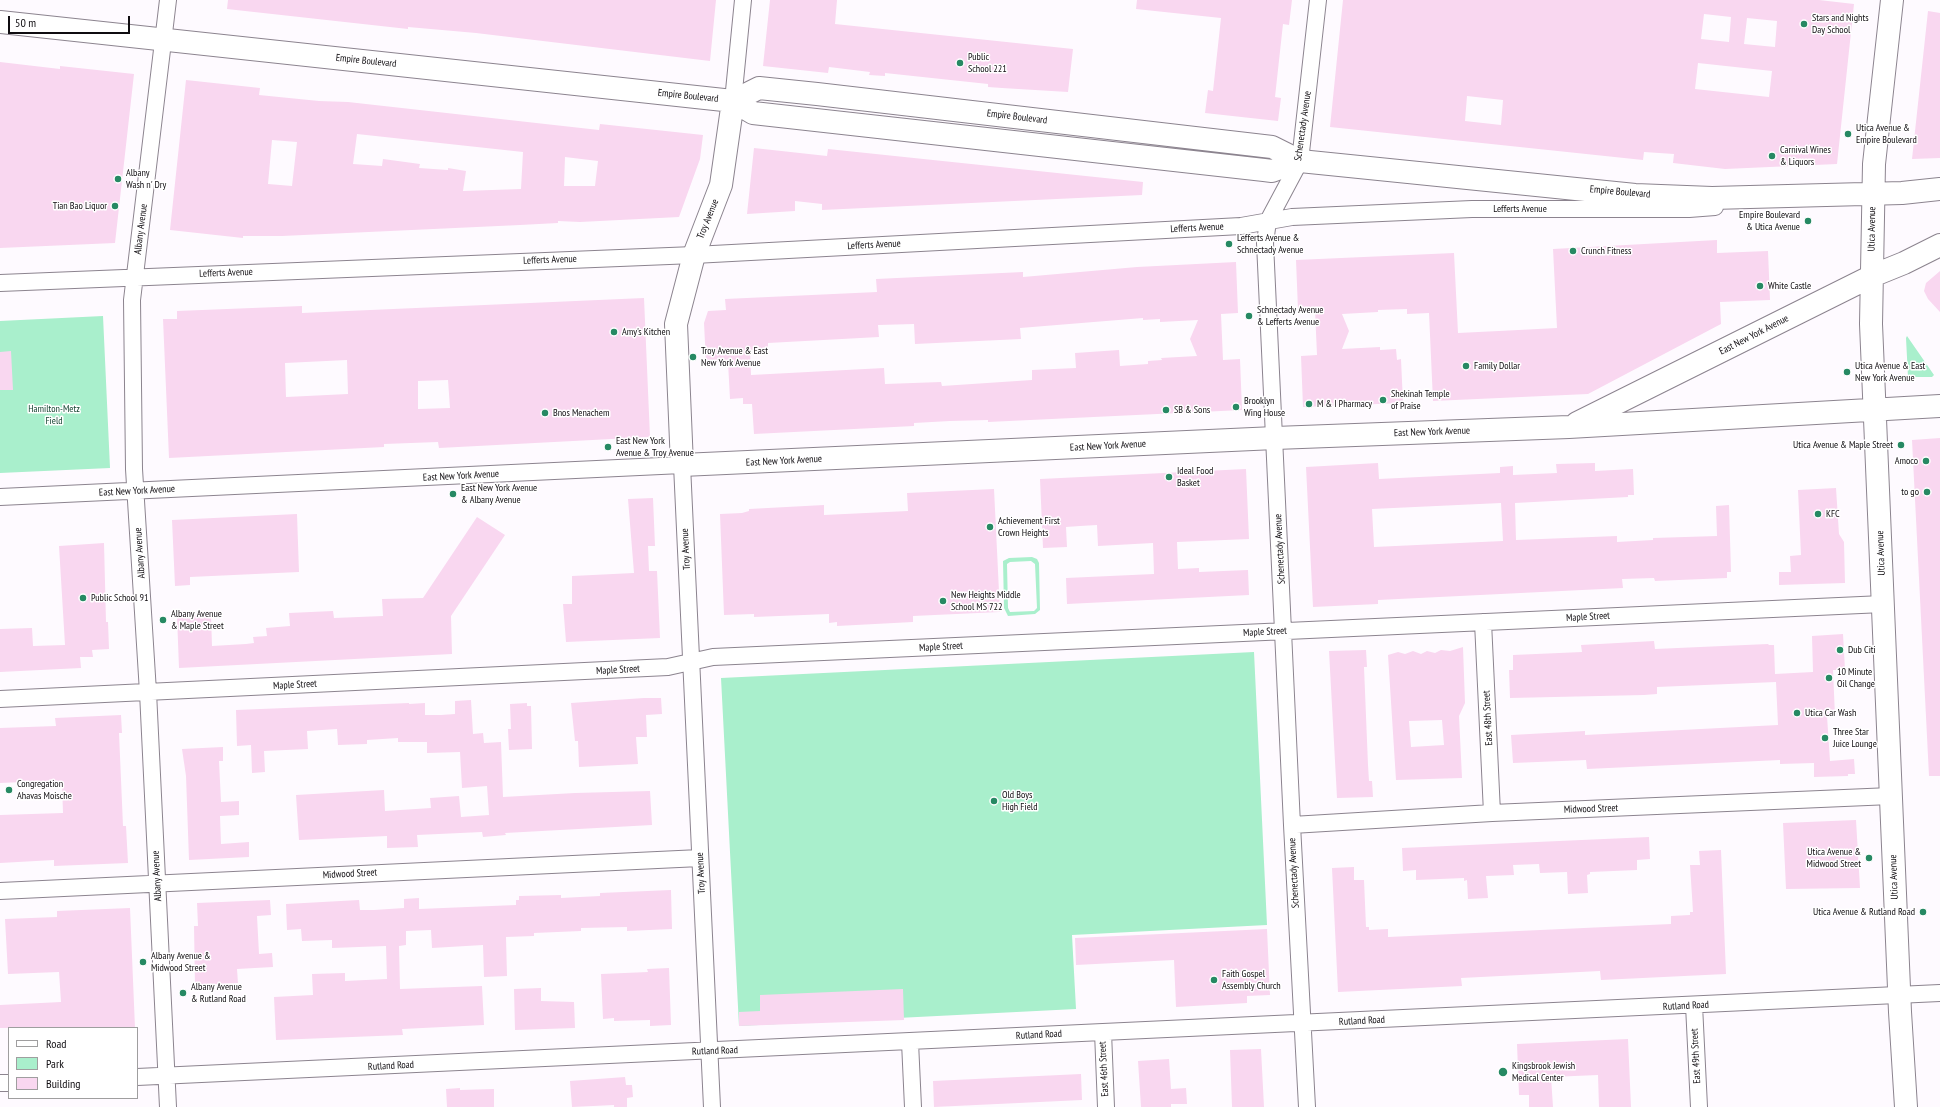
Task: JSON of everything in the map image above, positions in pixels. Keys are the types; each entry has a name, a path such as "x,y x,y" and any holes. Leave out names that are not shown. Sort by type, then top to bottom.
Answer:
{"main road":[{"name":"Utica Avenue","path":"1892,0 1873,193 1871,324 1876,410 1899,995 1906,1107"},
{"name":"Empire Boulevard","path":"0,22 733,100 753,113 1272,171 1300,161 1636,194 1712,198 1902,193 1940,189"},
{"name":"Troy Avenue","path":"682,466 676,324 694,255 721,185 733,100"},
{"name":"East New York Avenue","path":"1569,427 1872,276 1940,246"},
{"name":"East New York Avenue","path":"682,466 1275,438 1569,427 1940,406"}],"street":[{"name":"Albany Avenue","path":"168,0 132,300 136,490 148,692 168,1107"},
{"name":"Troy Avenue","path":"733,100 743,0"},
{"name":"Schenectady Avenue","path":"1307,1107 1292,825 1265,243 1268,221 1300,161 1318,0"},
{"name":"Lefferts Avenue","path":"0,283 694,255 1241,226 1292,217 1472,209 1688,209 1726,206 1745,197"},
{"name":"Troy Avenue","path":"682,466 712,1107"},
{"name":"East New York Avenue","path":"0,497 682,466"},
{"name":"Maple Street","path":"0,698 668,667 713,657 1883,604"},
{"name":"East 48th Street","path":"1483,622 1492,814"},
{"name":"Midwood Street","path":"1292,825 1492,814 1891,796"},
{"name":"Midwood Street","path":"0,891 700,858"},
{"name":"Rutland Road","path":"138,1077 1940,993"},
{"name":"East 49th Street","path":"1694,1005 1699,1107"},
{"name":"East 46th Street","path":"1103,1032 1106,1107"},
{"path":"910,1042 913,1107"}],"green space":[{"name":"Hamilton-Metz Field","path":"103,316 110,468 0,473 0,321"},
{"path":"1907,336 1934,375 1932,377 1908,377"},
{"path":"1032,557 1037,559 1039,563 1040,610 1035,614 1008,616 1004,608 1003,561 1009,558","holes":["1031,561 1035,564 1037,608 1034,611 1010,612 1008,608 1007,564 1010,562"]},
{"name":"Old Boys High Field","path":"1254,652 1267,925 1072,935 1076,1009 739,1026 721,678"}],"building":[{"path":"228,0 716,0 710,61 476,33 408,27 408,29 227,9"},
{"name":"Public School 221","path":"770,0 837,0 835,24 1073,49 1068,92 988,87 988,84 885,73 885,76 869,75 870,72 829,67 828,73 763,66"},
{"path":"1137,0 1292,0 1289,25 1283,24 1275,97 1281,98 1278,121 1205,113 1208,90 1213,91 1221,18 1136,9"},
{"path":"1343,0 1819,0 1854,4 1837,164 1725,169 1673,163 1674,154 1644,152 1643,160 1330,127","holes":["1704,14 1731,17 1729,42 1701,39","1747,18 1777,21 1775,47 1744,44","1698,63 1772,71 1769,97 1695,89","1467,96 1503,100 1501,125 1465,121"]},
{"path":"1928,11 1940,13 1940,158 1912,159"},
{"path":"0,62 60,69 60,66 134,74 115,243 0,248"},
{"path":"186,80 260,88 259,95 319,101 348,102 599,130 600,124 703,135 700,159 679,217 580,222 558,221 558,223 282,236 243,236 243,238 170,230","holes":["357,134 523,152 521,189 463,191 466,171 448,168 448,170 419,168 420,164 383,159 382,166 353,164","272,140 297,142 292,186 268,184","565,157 598,161 595,186 564,186"]},
{"path":"754,148 827,156 828,149 1143,182 1142,195 822,210 822,204 795,201 795,211 747,214"},
{"path":"1717,240 1717,253 1768,251 1770,300 1720,302 1721,324 1588,394 1433,401 1429,313 1407,314 1407,309 1378,310 1378,312 1342,314 1349,331 1342,349 1380,347 1380,350 1396,349 1397,360 1401,359 1403,403 1303,407 1301,356 1317,355 1315,310 1298,310 1296,260 1454,253 1458,333 1557,328 1553,249"},
{"path":"1236,262 1238,313 1221,314 1223,360 1240,359 1242,410 988,422 988,420 950,421 914,423 914,426 754,434 752,404 743,404 743,398 730,399 728,362 706,363 704,323 708,311 726,310 725,299 877,292 876,279 1023,272 1023,277 1137,267","holes":["1143,318 1143,320 1160,319 1160,322 1198,320 1190,339 1197,356 1161,358 1162,360 1148,361 1148,364 1120,366 1119,350 1075,353 1076,368 1032,370 1032,380 942,386 941,382 885,384 884,368 751,375 750,350 768,349 768,343 879,337 878,325 914,324 915,344 1021,339 1020,328"]},
{"path":"1940,271 1940,312 1928,299 1924,291 1926,283"},
{"path":"644,298 650,437 439,448 438,442 384,444 384,447 169,458 163,319 177,319 177,311 302,306 302,313","holes":["347,360 348,394 286,397 285,363","448,380 450,408 418,409 418,381"]},
{"path":"11,351 13,390 0,390 0,352"},
{"path":"1940,438 1940,776 1929,776 1912,440"},
{"path":"1378,463 1379,479 1500,473 1500,467 1513,466 1513,475 1557,473 1556,464 1595,463 1595,471 1633,469 1634,495 1628,495 1628,497 1515,503 1516,540 1617,536 1617,542 1653,540 1653,538 1717,536 1716,506 1729,505 1731,572 1727,572 1727,578 1655,581 1654,578 1622,579 1623,588 1378,600 1378,604 1313,607 1306,467","holes":["1501,503 1503,541 1374,547 1372,509"]},
{"path":"1246,469 1249,539 1177,542 1178,569 1199,568 1199,572 1248,570 1249,595 1067,604 1066,578 1154,574 1153,543 1098,546 1097,525 1066,527 1067,547 1043,548 1040,479"},
{"path":"1836,488 1839,534 1844,542 1845,583 1779,585 1779,572 1791,572 1790,556 1801,555 1798,490"},
{"path":"994,489 1000,612 913,616 913,622 837,626 837,622 829,623 829,614 754,617 754,614 724,615 720,514 742,513 749,511 749,509 824,505 824,515 908,511 907,493"},
{"path":"653,498 655,546 648,546 649,571 657,571 660,638 566,642 563,604 572,604 572,576 634,573 628,499"},
{"path":"297,514 299,572 190,577 190,585 175,586 172,520"},
{"path":"477,517 505,535 451,616 452,654 179,668 177,616 211,615 212,646 246,644 254,643 253,637 267,636 266,628 290,626 289,613 333,611 334,618 383,616 382,599 423,598"},
{"name":"Public School 91","path":"104,543 106,622 108,622 109,649 92,650 93,657 80,657 81,668 0,672 0,629 32,628 33,646 65,645 59,546"},
{"path":"1843,634 1845,670 1833,670 1835,716 1827,716 1830,761 1854,759 1855,774 1848,774 1848,776 1814,777 1814,763 1780,764 1780,760 1587,769 1586,760 1513,763 1511,735 1585,731 1585,735 1778,725 1776,682 1657,687 1657,694 1644,695 1510,698 1509,670 1513,670 1513,655 1582,652 1581,645 1654,641 1655,649 1768,644 1774,645 1775,674 1813,672 1812,636"},
{"path":"1463,647 1465,703 1459,716 1462,778 1396,780 1388,655 1398,652 1405,654 1413,651 1421,654 1427,651 1435,653 1441,650 1450,651","holes":["1442,720 1444,745 1411,747 1409,721"]},
{"path":"1366,650 1367,667 1364,667 1368,765 1369,781 1372,781 1373,797 1337,798 1329,651"},
{"path":"661,698 662,714 646,715 647,737 636,737 638,764 579,767 578,741 575,741 571,703"},
{"path":"471,700 473,734 483,733 484,743 501,742 503,797 650,791 652,825 505,833 506,835 483,837 482,832 417,835 418,847 387,848 387,836 299,840 296,795 384,790 385,811 431,808 430,798 459,796 461,817 489,815 487,786 462,788 460,752 427,753 427,742 398,742 398,738 367,740 367,744 338,745 337,729 307,731 308,749 264,751 265,772 252,773 251,745 237,746 236,710 425,703 425,715 441,715 455,714 455,701"},
{"path":"527,703 527,706 531,706 532,749 509,750 508,729 511,729 510,704"},
{"path":"121,715 122,733 119,733 123,826 126,826 128,863 54,866 54,860 0,863 0,815 63,813 62,784 23,785 23,782 0,783 0,728 56,726 55,718"},
{"path":"223,747 223,761 219,761 221,802 239,801 239,815 220,816 221,844 249,842 249,857 189,860 186,776 182,749"},
{"path":"1856,820 1860,888 1786,889 1783,823"},
{"path":"1649,837 1650,859 1637,860 1637,870 1590,872 1590,874 1587,875 1588,893 1568,894 1567,872 1540,873 1539,864 1513,865 1514,875 1486,876 1488,898 1468,899 1467,880 1464,881 1464,878 1416,880 1416,870 1403,871 1402,848"},
{"path":"1721,850 1726,974 1601,980 1600,971 1461,978 1462,986 1338,992 1332,868 1354,867 1354,880 1364,880 1366,927 1369,927 1369,930 1388,929 1388,937 1671,924 1671,916 1690,915 1690,912 1693,912 1690,865 1700,865 1699,851"},
{"path":"671,890 672,929 627,931 627,927 581,928 581,931 534,933 534,936 506,937 507,976 484,977 483,945 432,948 431,930 406,931 406,945 399,946 400,989 482,986 484,1025 402,1029 403,1035 276,1040 274,997 313,995 312,974 345,973 345,981 387,979 386,946 332,948 332,940 302,941 301,929 287,930 286,904 359,900 360,910 374,910 404,908 404,899 419,898 419,909 516,905 516,900 519,900 519,896 561,895 561,898 600,896 600,893"},
{"path":"270,900 271,915 257,916 259,954 272,953 273,967 237,969 238,983 195,985 194,926 198,926 197,903"},
{"path":"130,908 135,1027 0,1028 0,1005 61,1002 59,972 8,974 5,919 57,917 57,911"},
{"name":"Faith Gospel Assembly Church","path":"1267,929 1270,995 1247,996 1247,1003 1176,1007 1174,960 1076,965 1075,938"},
{"path":"669,968 671,1025 650,1026 650,1020 614,1021 614,1018 603,1019 601,974 648,972 647,969"},
{"path":"541,988 541,1001 574,1002 575,1028 515,1030 514,989"},
{"path":"903,989 904,1020 739,1026 739,1012 760,1011 760,995"},
{"path":"1628,1039 1631,1107 1599,1107 1598,1075 1551,1077 1553,1107 1529,1107 1529,1095 1519,1095 1517,1044"},
{"path":"1261,1049 1264,1107 1232,1107 1230,1050"},
{"path":"1169,1059 1171,1089 1186,1088 1187,1104 1171,1104 1171,1107 1141,1107 1138,1061"},
{"path":"1081,1074 1082,1100 934,1107 933,1081"},
{"path":"625,1077 626,1085 632,1085 633,1097 627,1098 627,1107 614,1107 614,1105 572,1107 570,1081"},
{"path":"460,1088 460,1090 494,1089 494,1107 447,1107 446,1089"}],"place":[{"name":"Stars and Nights Day School","path":"1804,24"},
{"name":"Public School 221","path":"960,63"},
{"name":"Utica Avenue & Empire Boulevard","path":"1848,134"},
{"name":"Carnival Wines & Liquors","path":"1772,156"},
{"name":"Albany Wash n' Dry","path":"118,179"},
{"name":"Tian Bao Liquor","path":"115,206"},
{"name":"Empire Boulevard & Utica Avenue","path":"1808,221"},
{"name":"Lefferts Avenue & Schnectady Avenue","path":"1229,244"},
{"name":"Crunch Fitness","path":"1573,251"},
{"name":"White Castle","path":"1760,286"},
{"name":"Schnectady Avenue & Lefferts Avenue","path":"1249,316"},
{"name":"Amy's Kitchen","path":"614,332"},
{"name":"Troy Avenue & East New York Avenue","path":"693,357"},
{"name":"Family Dollar","path":"1466,366"},
{"name":"Utica Avenue & East New York Avenue","path":"1847,372"},
{"name":"Shekinah Temple of Praise","path":"1383,400"},
{"name":"M & I Pharmacy","path":"1309,404"},
{"name":"Brooklyn Wing House","path":"1236,407"},
{"name":"SB & Sons","path":"1166,410"},
{"name":"Bnos Menachem","path":"545,413"},
{"name":"Utica Avenue & Maple Street","path":"1901,445"},
{"name":"East New York Avenue & Troy Avenue","path":"608,447"},
{"name":"Amoco","path":"1926,461"},
{"name":"Ideal Food Basket","path":"1169,477"},
{"name":"to go","path":"1927,492"},
{"name":"East New York Avenue & Albany Avenue","path":"453,494"},
{"name":"KFC","path":"1818,514"},
{"name":"Achievement First Crown Heights","path":"990,527"},
{"name":"Public School 91","path":"83,598"},
{"name":"New Heights Middle School MS 722","path":"943,601"},
{"name":"Albany Avenue & Maple Street","path":"163,620"},
{"name":"Dub Citi","path":"1840,650"},
{"name":"10 Minute Oil Change","path":"1829,678"},
{"name":"Utica Car Wash","path":"1797,713"},
{"name":"Three Star Juice Lounge","path":"1825,738"},
{"name":"Congregation Ahavas Moische","path":"9,790"},
{"name":"Old Boys High Field","path":"994,801"},
{"name":"Utica Avenue & Midwood Street","path":"1869,858"},
{"name":"Utica Avenue & Rutland Road","path":"1923,912"},
{"name":"Albany Avenue & Midwood Street","path":"143,962"},
{"name":"Faith Gospel Assembly Church","path":"1214,980"},
{"name":"Albany Avenue & Rutland Road","path":"183,993"},
{"name":"Kingsbrook Jewish Medical Center","path":"1503,1072"}]}
